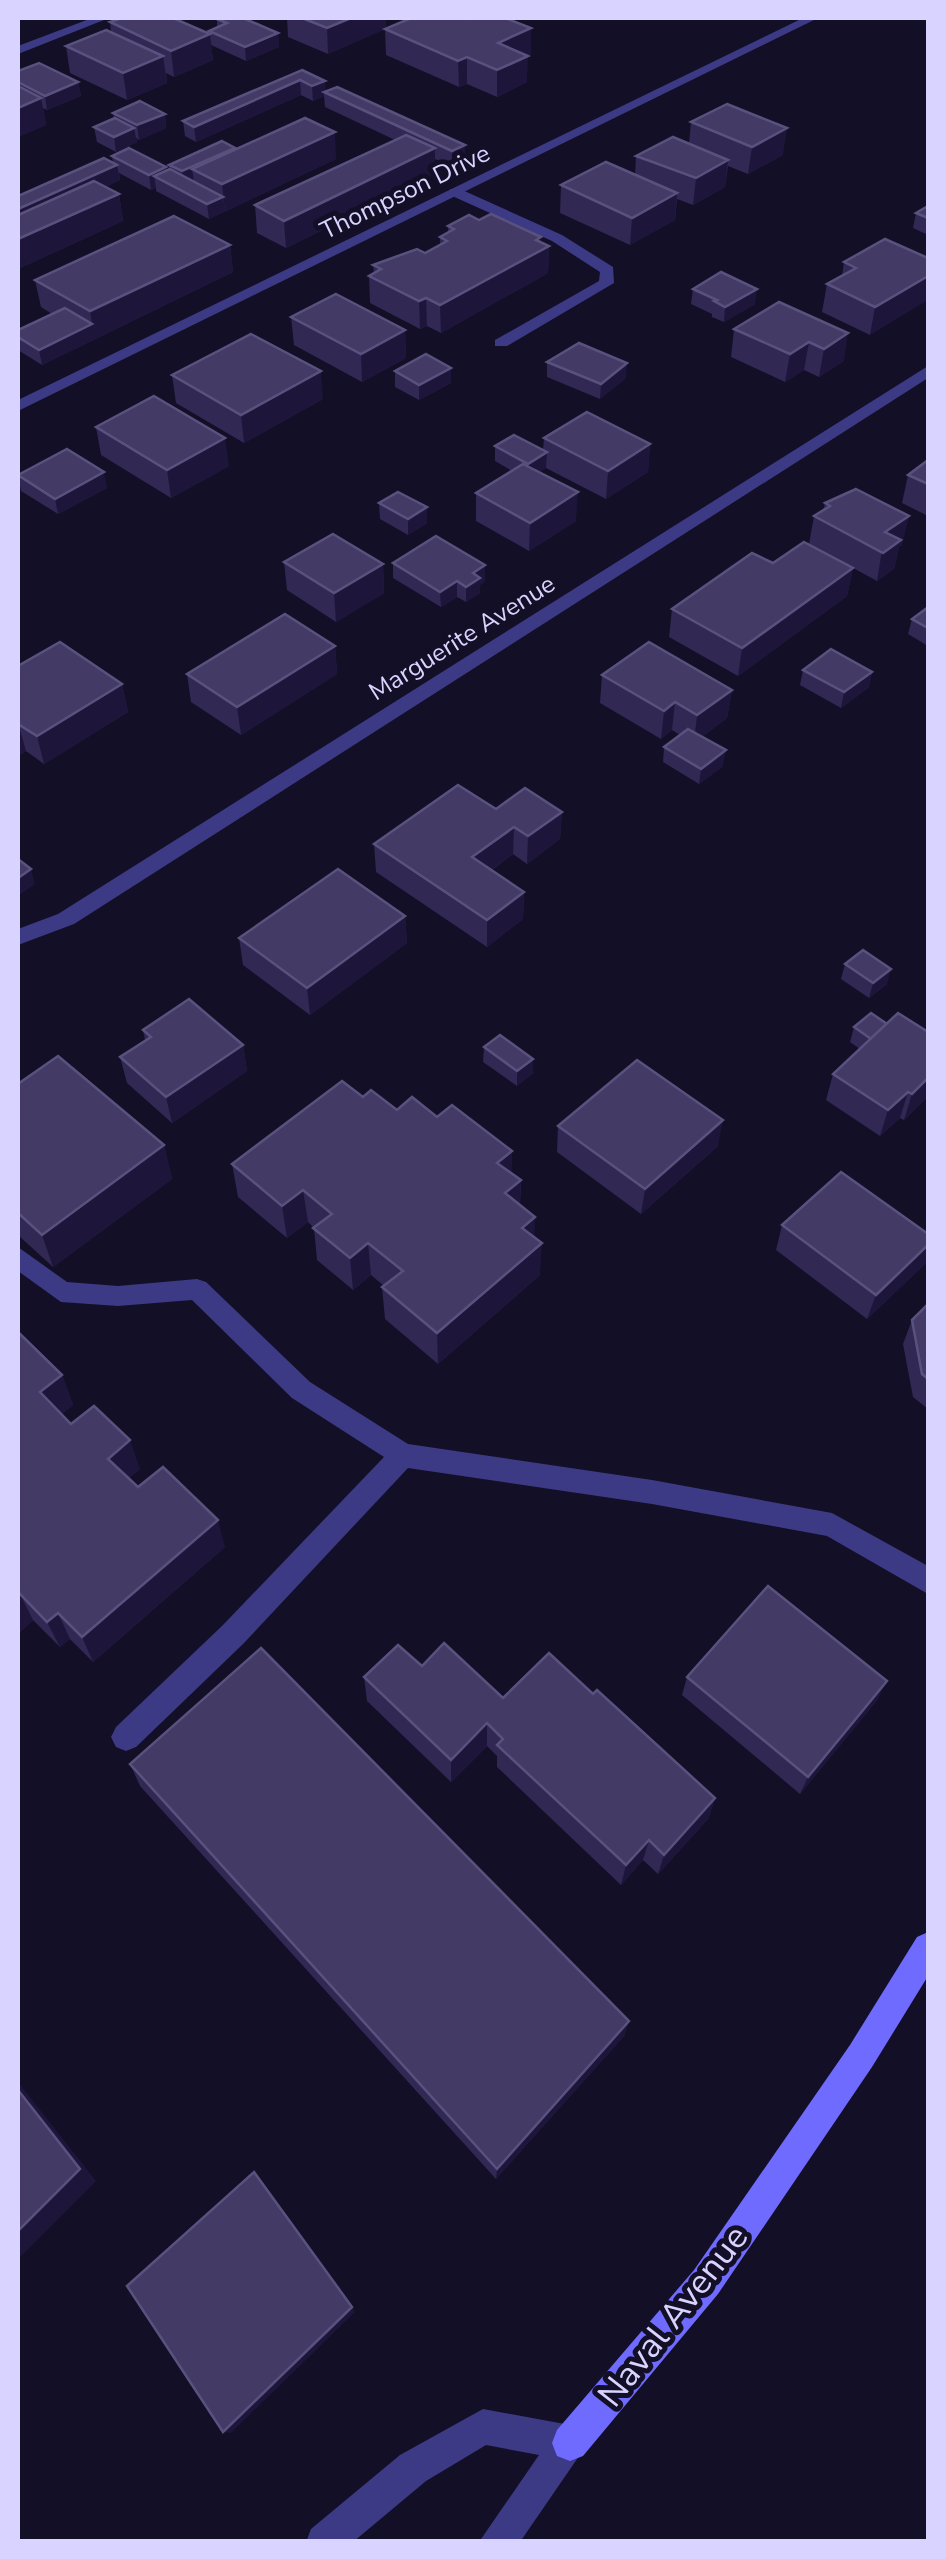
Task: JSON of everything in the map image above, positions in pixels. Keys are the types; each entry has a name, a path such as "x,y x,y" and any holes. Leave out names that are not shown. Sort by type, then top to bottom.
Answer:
{"street":[{"path":"18,50 102,18"},
{"name":"Thompson Drive","path":"18,406 812,18"},
{"path":"455,192 556,238 608,270 606,284 502,343"},
{"name":"Marguerite Avenue","path":"18,936 66,919 928,372"},
{"path":"18,1257 61,1292 118,1296 196,1290 300,1390 403,1455 652,1492 832,1525 928,1581"},
{"path":"126,1738 184,1688 320,1538 403,1455"},
{"name":"Naval Avenue","path":"570,2443 706,2282 861,2056 928,1948"},
{"path":"324,2542 413,2468 484,2427 570,2443 496,2542"}],"building":[{"path":"122,18 173,18 210,34 171,51 110,22"},
{"path":"219,18 243,18 278,33 245,47 209,31 227,23"},
{"path":"302,18 351,18 327,28"},
{"path":"411,18 505,18 531,28 498,43 528,56 497,70 467,57 458,61 385,29"},
{"path":"106,30 163,56 123,73 66,46"},
{"path":"39,63 78,82 45,96 18,82 18,71"},
{"path":"302,70 325,81 312,86 300,80 194,127 183,121"},
{"path":"18,86 41,98 18,108"},
{"path":"337,87 465,145 452,151 324,92"},
{"path":"140,101 165,114 137,125 113,113"},
{"path":"727,104 787,128 752,147 691,122"},
{"path":"115,118 134,128 114,137 94,127"},
{"path":"305,118 335,132 222,184 192,169"},
{"path":"406,135 435,148 284,221 255,205"},
{"path":"673,137 728,160 696,178 636,156"},
{"path":"222,141 235,148 182,171 169,165"},
{"path":"129,148 166,167 149,175 112,156"},
{"path":"104,158 117,165 18,209 18,196"},
{"path":"606,162 677,193 632,218 561,185"},
{"path":"170,169 223,197 207,204 154,176"},
{"path":"94,181 119,194 18,239 18,215"},
{"path":"928,206 928,218 916,213"},
{"path":"491,214 541,237 536,240 549,246 440,305 426,298 419,301 369,276 381,269 373,265 417,249 425,253 447,241 440,237 454,229 448,226 469,215 479,220"},
{"path":"174,216 230,245 90,311 35,280"},
{"path":"885,239 928,258 928,276 875,307 827,284 856,268 844,262"},
{"path":"721,272 757,289 725,307 693,289"},
{"path":"336,294 405,330 361,354 291,317"},
{"path":"779,302 848,333 824,349 809,342 790,354 734,329"},
{"path":"65,308 92,324 39,350 18,337 18,330"},
{"path":"251,334 321,371 241,415 172,375"},
{"path":"579,343 627,363 601,384 547,362"},
{"path":"426,354 451,368 419,385 395,371"},
{"path":"154,396 225,438 167,470 96,427"},
{"path":"587,412 650,444 608,471 544,438"},
{"path":"514,435 547,452 528,464 495,446"},
{"path":"67,449 104,472 55,499 18,475"},
{"path":"928,460 928,484 908,475"},
{"path":"523,464 578,492 530,523 476,493"},
{"path":"856,489 909,516 885,532 901,540 883,553 814,516 830,506 825,503"},
{"path":"398,492 427,507 408,519 379,503"},
{"path":"333,534 383,564 334,593 284,562"},
{"path":"436,536 485,565 473,573 480,578 466,587 457,581 440,592 393,563"},
{"path":"804,542 853,568 742,648 672,609 752,553 773,563"},
{"path":"928,609 928,628 912,619"},
{"path":"285,614 335,646 237,707 187,674"},
{"path":"60,642 122,684 37,736 18,724 18,666"},
{"path":"649,642 732,690 697,715 675,702 664,711 602,675"},
{"path":"831,649 872,672 844,692 803,670"},
{"path":"688,729 726,750 701,769 664,747"},
{"path":"458,785 496,809 525,788 562,812 528,836 514,827 472,857 524,892 487,920 374,844"},
{"path":"18,859 31,869 18,878"},
{"path":"338,869 405,916 307,988 239,938"},
{"path":"863,950 891,969 873,983 845,964"},
{"path":"189,999 243,1045 166,1097 120,1057 151,1037 143,1030"},
{"path":"871,1013 887,1024 871,1039 854,1027"},
{"path":"898,1013 928,1032 928,1078 888,1110 833,1074"},
{"path":"500,1035 533,1059 517,1071 484,1047"},
{"path":"58,1056 164,1145 42,1235 18,1213 18,1084"},
{"path":"637,1060 723,1120 645,1189 558,1126"},
{"path":"342,1081 363,1097 371,1090 397,1110 412,1097 437,1117 452,1105 512,1151 497,1163 521,1180 505,1193 535,1217 522,1228 542,1243 437,1333 382,1287 403,1271 368,1243 350,1258 313,1228 332,1214 303,1190 282,1206 232,1164"},
{"path":"841,1172 928,1234 928,1245 876,1295 782,1225"},
{"path":"928,1304 928,1379 922,1374 912,1320"},
{"path":"18,1332 62,1375 40,1392 71,1424 94,1406 130,1440 108,1459 138,1487 163,1467 218,1520 82,1637 58,1613 47,1622 20,1594 18,1597"},
{"path":"768,1586 887,1681 808,1777 687,1677"},
{"path":"444,1643 503,1698 549,1653 593,1694 597,1690 715,1798 664,1855 649,1840 626,1865 497,1745 503,1739 487,1723 451,1760 364,1677 398,1645 422,1666"},
{"path":"261,1648 629,2021 497,2169 130,1764"},
{"path":"18,2090 80,2169 18,2231"},
{"path":"254,2172 352,2307 223,2432 127,2286"}]}
